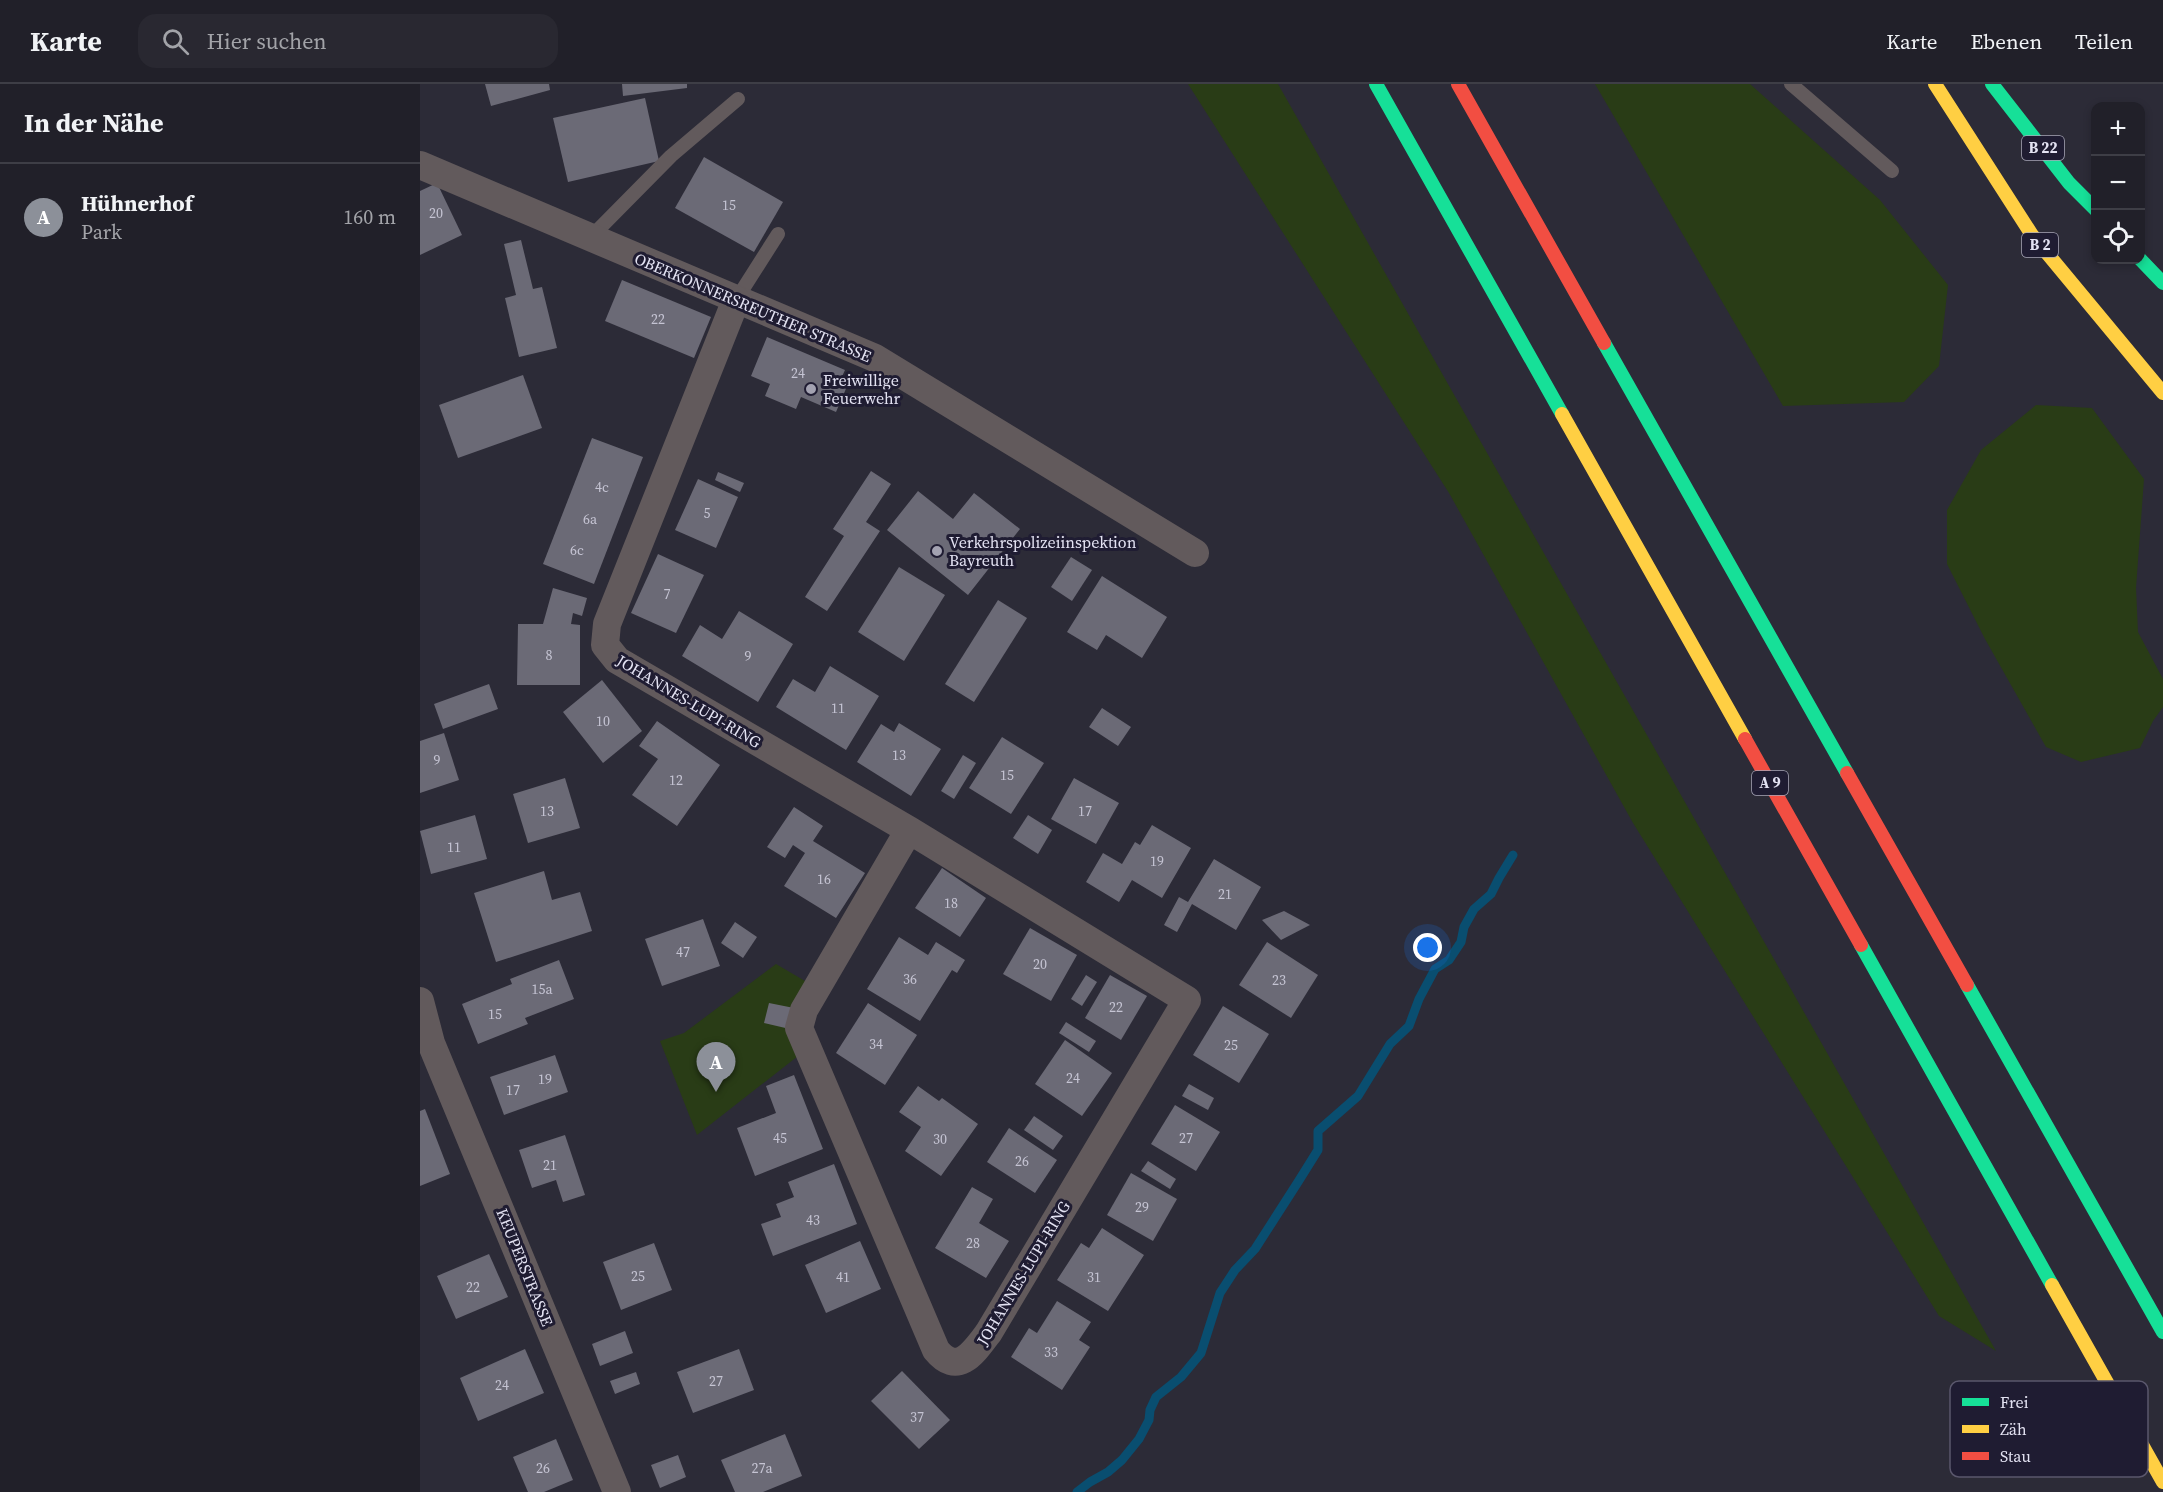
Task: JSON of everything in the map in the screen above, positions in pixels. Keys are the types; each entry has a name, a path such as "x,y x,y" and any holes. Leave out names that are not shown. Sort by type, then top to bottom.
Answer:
{"main road":[{"name":"A 9","path":"1376,84 2106,1381"},
{"path":"1458,84 2163,1332"},
{"name":"B 2","path":"1935,84 2032,235 2163,393"},
{"name":"B 22","path":"1992,84 2069,183 2091,205"},
{"path":"2145,264 2163,283"},
{"name":"A 9","path":"2148,1455 2163,1482"}],"street":[{"name":"OBERKONNERSREUTHER STRASSE","path":"420,165 874,358 1195,553"},
{"name":"JOHANNES-LUPI-RING","path":"736,300 607,624 605,645 617,660 909,830 1187,1000 989,1332 975,1351 965,1359 953,1363 944,1359 936,1350 799,1028 804,1010 909,830"},
{"name":"KEUPERSTRASSE","path":"420,1001 426,1047 617,1492"}],"lane":[{"path":"1791,84 1892,171"},
{"path":"590,238 670,156 738,99"},
{"path":"736,300 778,234"}],"green space":[{"path":"1188,84 1278,84 1996,1351 1939,1316 1633,823 1449,493"},
{"path":"1595,84 1750,84 1880,200 1948,285 1939,366 1904,402 1783,406"},
{"path":"2036,405 2092,408 2144,479 2136,588 2138,632 2163,679 2163,707 2153,721 2140,748 2081,762 2046,747 1985,639 1947,564 1947,510 1981,450"},
{"path":"776,964 817,988 807,1049 697,1135 660,1041 684,1033"}],"building":[{"path":"485,84 549,84 550,90 491,106"},
{"path":"622,84 687,84 687,88 623,96"},
{"path":"645,98 659,161 568,182 553,118"},
{"path":"704,157 783,202 754,252 675,208"},
{"path":"437,183 462,235 420,255 420,191"},
{"path":"521,240 533,289 542,287 557,348 519,357 505,298 516,295 504,244"},
{"path":"622,280 711,317 694,358 605,321"},
{"path":"767,337 845,370 840,381 848,384 836,412 801,397 796,409 765,396 770,384 751,376"},
{"path":"523,375 542,428 458,458 439,405"},
{"path":"592,438 643,457 594,584 543,564"},
{"path":"871,471 891,484 866,522 880,531 827,611 805,597 844,536 833,529"},
{"path":"718,472 744,483 740,492 715,480"},
{"path":"698,479 738,497 716,548 675,530"},
{"path":"918,491 953,519 974,493 1020,529 968,595 887,530"},
{"path":"658,554 704,575 676,633 631,613"},
{"path":"1071,557 1092,570 1072,601 1051,587"},
{"path":"899,567 945,595 904,661 858,632"},
{"path":"1102,576 1167,617 1142,658 1106,635 1097,650 1067,632"},
{"path":"553,588 587,598 582,616 573,613 571,624 580,625 580,685 517,685 518,624 543,624"},
{"path":"998,600 1027,618 974,702 945,684"},
{"path":"739,611 793,644 758,702 682,656 700,625 722,639"},
{"path":"830,666 879,696 846,750 776,707 793,679 815,692"},
{"path":"602,680 642,731 603,763 563,712"},
{"path":"489,684 498,709 443,729 434,704"},
{"path":"1102,708 1131,727 1118,746 1089,727"},
{"path":"657,721 720,765 677,826 632,795 658,759 639,746"},
{"path":"899,723 941,749 911,796 857,762 881,724 894,732"},
{"path":"444,733 459,780 420,793 420,741"},
{"path":"1002,737 1044,763 1011,814 969,788"},
{"path":"963,755 976,763 954,799 941,791"},
{"path":"565,778 580,828 528,843 513,794"},
{"path":"1074,778 1119,803 1096,844 1051,819"},
{"path":"794,807 823,826 813,841 865,873 836,918 784,886 805,853 793,845 785,858 767,847"},
{"path":"475,815 487,859 431,874 420,831"},
{"path":"1028,815 1052,830 1038,854 1013,838"},
{"path":"1152,825 1191,848 1162,898 1132,880 1119,902 1086,882 1103,853 1122,864 1135,842 1140,845"},
{"path":"1214,859 1261,887 1236,930 1192,904 1177,932 1164,925 1179,897 1188,902"},
{"path":"942,868 986,898 960,937 915,908"},
{"path":"544,871 552,900 580,892 592,931 496,962 474,893"},
{"path":"1284,911 1310,925 1281,940 1262,920"},
{"path":"703,919 720,966 662,986 645,939"},
{"path":"735,922 757,937 743,958 721,943"},
{"path":"1030,928 1077,955 1051,1001 1003,974"},
{"path":"899,937 928,955 936,942 965,960 957,973 952,970 920,1021 867,989"},
{"path":"1267,942 1318,975 1291,1018 1239,985"},
{"path":"559,960 574,999 525,1018 528,1024 478,1044 462,1004 512,984 510,979"},
{"path":"1086,975 1097,982 1082,1006 1071,999"},
{"path":"1110,975 1147,996 1121,1040 1085,1018"},
{"path":"769,1003 799,1009 794,1030 764,1023"},
{"path":"868,1003 917,1035 885,1085 836,1053"},
{"path":"1223,1006 1269,1034 1239,1083 1193,1055"},
{"path":"1066,1022 1096,1041 1089,1052 1059,1033"},
{"path":"1065,1040 1112,1073 1082,1116 1035,1084"},
{"path":"555,1055 568,1092 504,1115 490,1077"},
{"path":"794,1075 823,1149 755,1176 737,1128 776,1113 766,1086"},
{"path":"1189,1084 1214,1098 1208,1110 1182,1096"},
{"path":"918,1086 939,1101 942,1098 978,1124 941,1176 905,1151 921,1127 899,1112"},
{"path":"1175,1105 1220,1132 1196,1171 1151,1144"},
{"path":"425,1109 450,1174 420,1186 420,1111"},
{"path":"1034,1116 1063,1136 1053,1150 1024,1130"},
{"path":"1009,1128 1057,1160 1035,1193 987,1162"},
{"path":"565,1135 585,1195 563,1202 556,1180 532,1188 519,1150"},
{"path":"1148,1161 1176,1179 1170,1189 1141,1171"},
{"path":"834,1164 857,1224 773,1256 761,1224 781,1217 776,1204 794,1197 788,1182"},
{"path":"1131,1173 1177,1199 1153,1241 1107,1215"},
{"path":"972,1187 993,1199 979,1223 1009,1241 986,1278 935,1248"},
{"path":"1102,1228 1144,1255 1108,1311 1057,1280 1081,1243 1089,1248"},
{"path":"860,1241 881,1289 826,1313 805,1265"},
{"path":"654,1243 672,1290 621,1310 603,1262"},
{"path":"489,1254 508,1297 456,1319 437,1276"},
{"path":"1057,1301 1091,1322 1079,1340 1090,1347 1062,1390 1011,1357 1029,1328 1037,1333"},
{"path":"625,1331 633,1353 600,1366 592,1344"},
{"path":"525,1349 544,1393 478,1421 460,1378"},
{"path":"739,1349 754,1390 693,1413 677,1372"},
{"path":"902,1371 950,1420 919,1449 871,1401"},
{"path":"636,1372 640,1384 615,1394 610,1381"},
{"path":"785,1434 802,1476 763,1492 735,1492 721,1460"},
{"path":"556,1439 573,1480 544,1492 528,1492 513,1457"},
{"path":"678,1455 686,1477 660,1488 651,1465"}],"waterway":[{"path":"1077,1492 1122,1460 1139,1439 1149,1420 1150,1410 1156,1397 1181,1377 1201,1353 1220,1293 1235,1270 1255,1249 1318,1150 1318,1131 1358,1096 1390,1044 1409,1026 1419,999 1435,969 1449,960 1461,942 1464,927 1474,909 1491,894 1513,855"}],"traffic: fast":[{"path":"1376,84 1562,414"},
{"path":"1992,84 2069,183 2091,205"},
{"path":"2145,264 2163,283"},
{"path":"1604,343 1847,773"},
{"path":"1861,945 2052,1285"},
{"path":"1967,985 2163,1332"}],"traffic: slow":[{"path":"1935,84 2032,235 2163,393"},
{"path":"1562,414 1745,739"},
{"path":"2052,1285 2106,1381"},
{"path":"2148,1455 2163,1482"}],"traffic: jam":[{"path":"1458,84 1604,343"},
{"path":"1745,739 1861,945"},
{"path":"1847,773 1967,985"}],"place":[{"name":"Freiwillige Feuerwehr","path":"811,389"},
{"name":"Verkehrspolizeiinspektion Bayreuth","path":"937,551"},
{"name":"Hühnerhof","path":"716,1092"}]}
